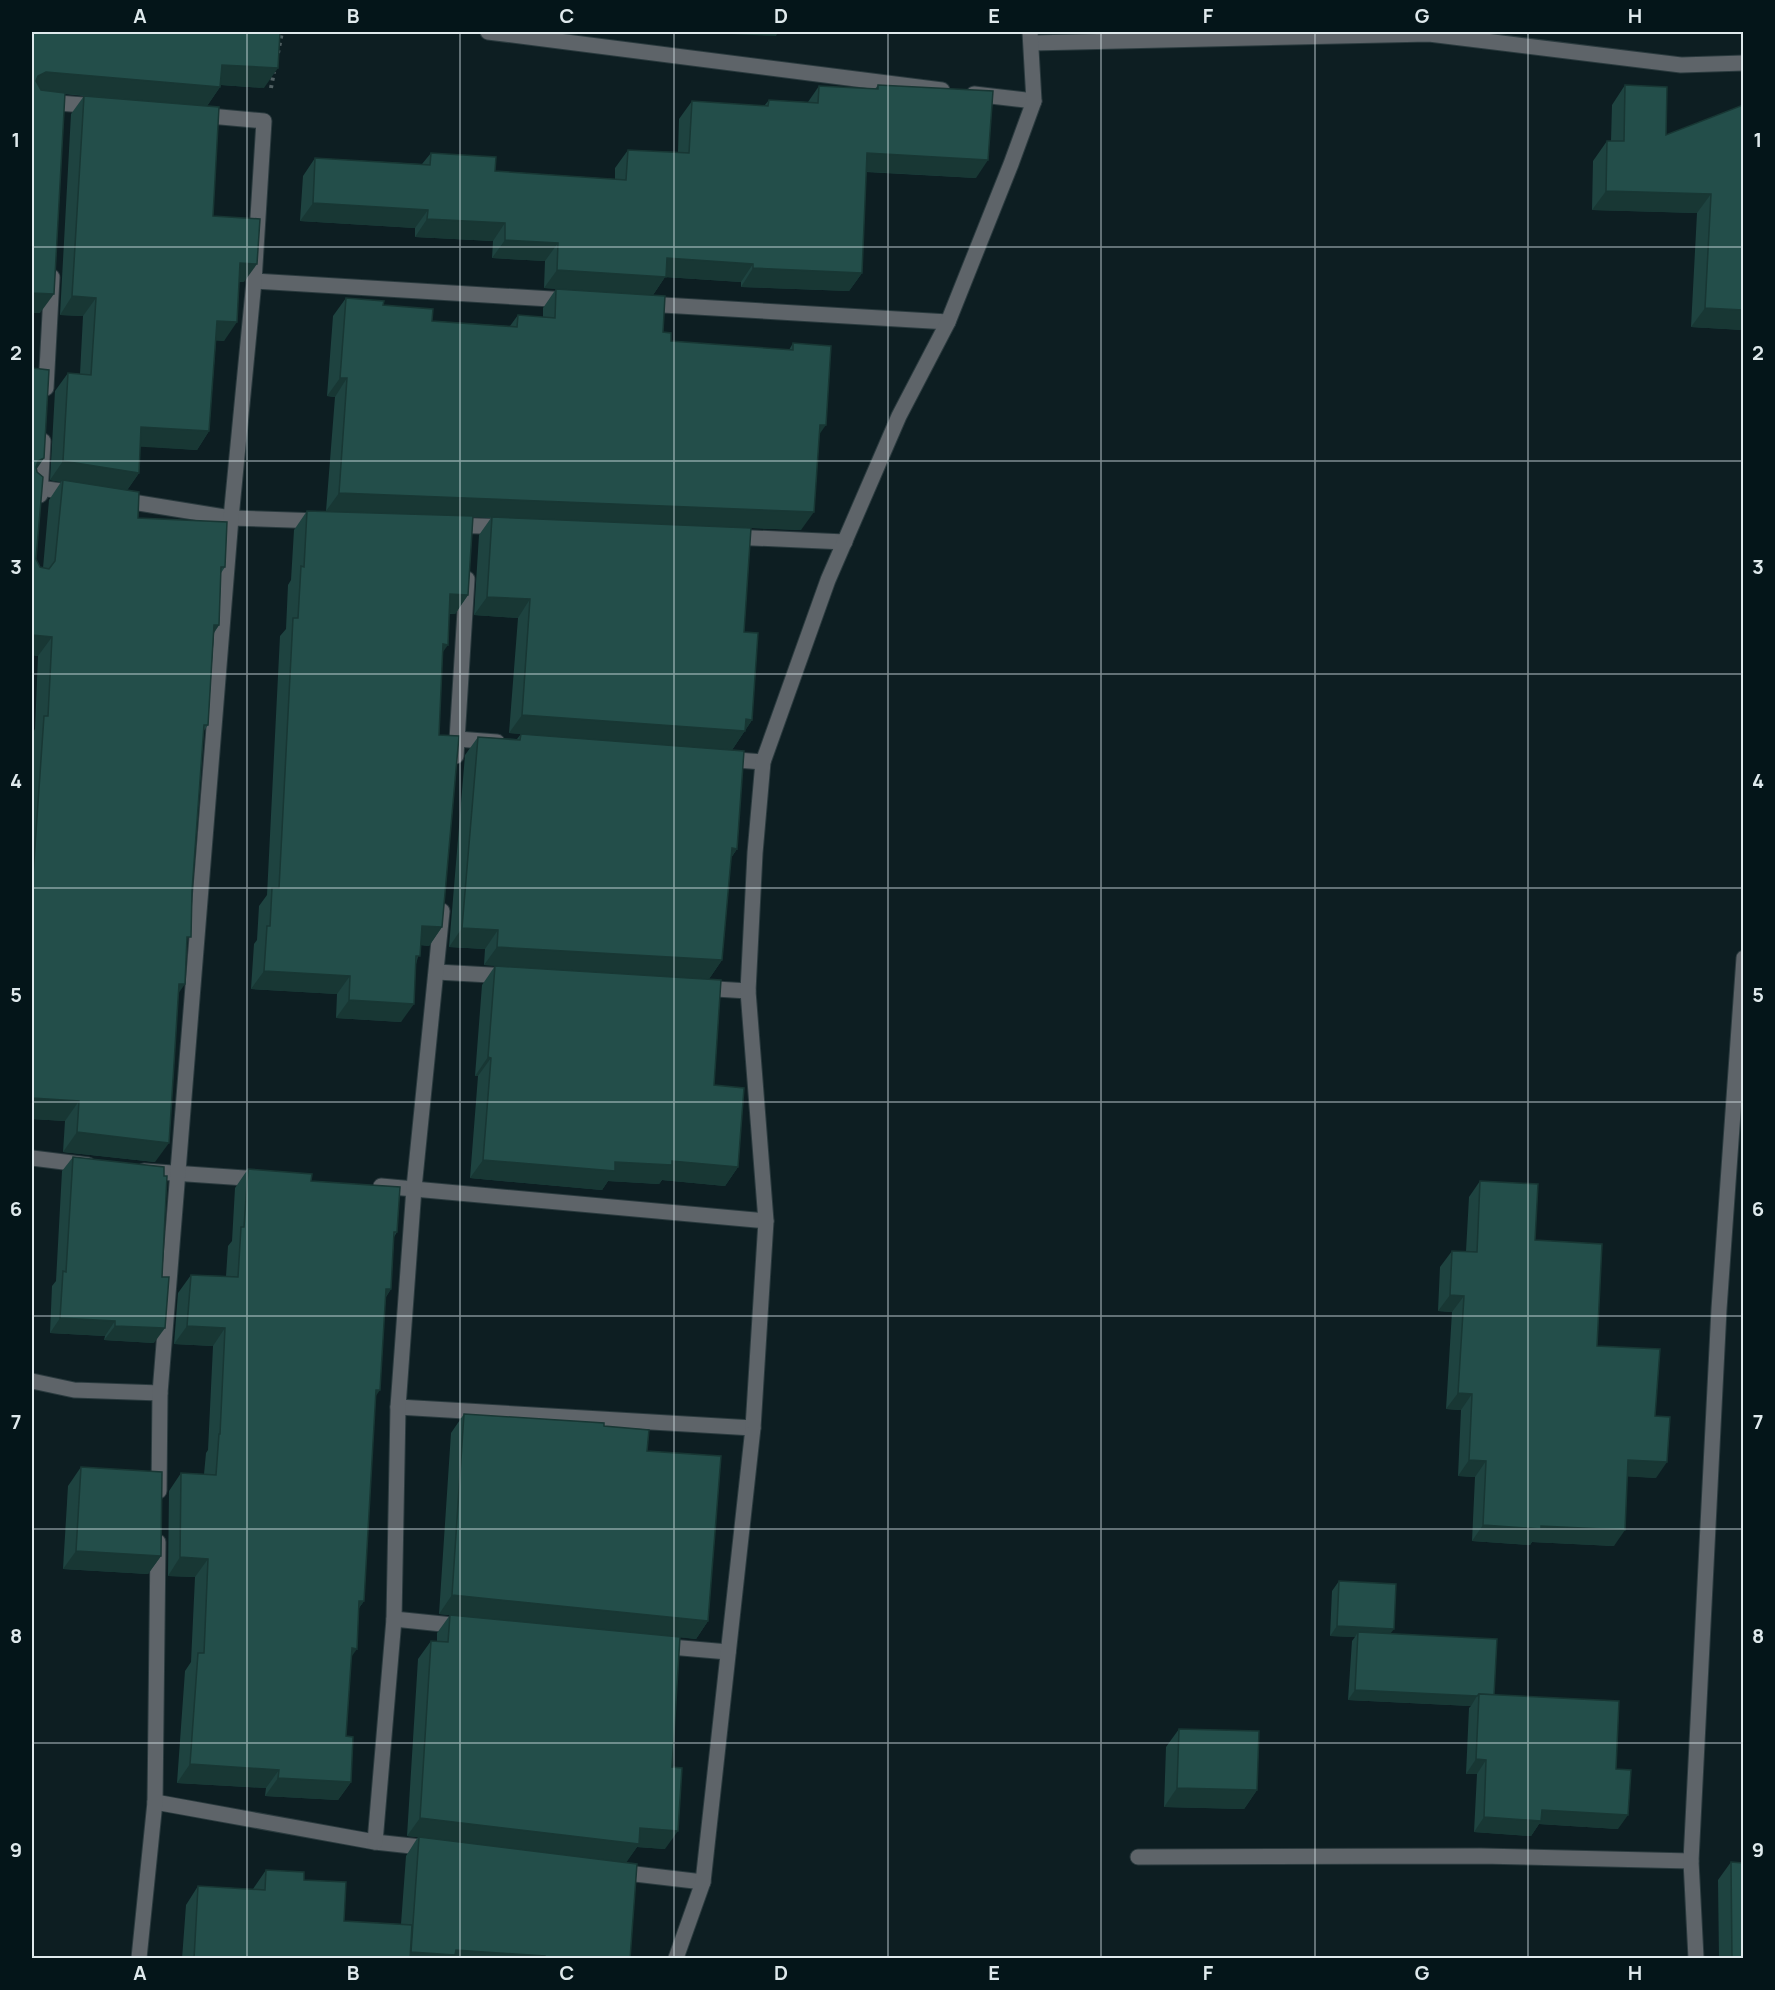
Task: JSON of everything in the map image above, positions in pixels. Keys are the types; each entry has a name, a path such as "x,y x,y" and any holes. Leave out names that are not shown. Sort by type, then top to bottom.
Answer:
{"street":[{"path":"488,32 1034,102"},
{"path":"676,1959 703,1882 753,1428 766,1221 748,991 755,853 763,762 828,580 899,416 948,322 1034,102 1031,37 1429,34 1681,65 1743,63"},
{"path":"32,101 62,109 110,107"},
{"path":"139,1959 155,1802 160,1393 231,518 254,281 264,121 181,114"},
{"path":"45,406 53,266"},
{"path":"254,281 577,300"},
{"path":"625,303 948,322"},
{"path":"38,513 36,487 44,429"},
{"path":"36,487 231,518 338,521"},
{"path":"434,524 470,531 517,527"},
{"path":"716,536 844,542"},
{"path":"454,774 468,561"},
{"path":"457,739 516,743"},
{"path":"704,757 763,762"},
{"path":"375,1842 394,1619 398,1407 414,1188 443,902"},
{"path":"1696,1959 1691,1861 1719,1309 1743,958"},
{"path":"437,972 521,977"},
{"path":"688,987 748,991"},
{"path":"32,1158 99,1166"},
{"path":"133,1170 273,1180"},
{"path":"367,1185 766,1221"},
{"path":"32,1381 74,1390 160,1393"},
{"path":"398,1407 753,1428"},
{"path":"394,1619 478,1628"},
{"path":"645,1644 728,1652"},
{"path":"155,1802 375,1842 446,1850"},
{"path":"1138,1857 1481,1856 1691,1861"},
{"path":"598,1869 703,1882"}],"path":[{"path":"278,54 282,32"},
{"path":"264,121 276,65"}],"building":[{"path":"32,32 280,32 278,68 222,65 220,87 46,72 38,76 36,81 41,90 65,93 54,294 32,293"},
{"path":"878,85 993,91 988,160 867,153 862,273 753,268 753,264 667,258 666,277 557,270 558,243 505,240 505,223 427,219 428,210 313,203 315,158 430,165 431,153 496,157 495,171 626,180 628,150 689,153 692,101 768,106 769,100 818,103 819,86 878,89"},
{"path":"1625,85 1667,87 1666,135 1743,105 1743,310 1705,308 1711,194 1606,191 1607,141 1624,141"},
{"path":"84,96 219,107 213,216 260,219 257,264 240,263 237,322 217,321 209,431 141,427 139,473 63,461 68,373 91,375 96,298 72,296"},
{"path":"556,289 665,296 663,332 671,333 671,341 793,350 793,343 831,346 826,425 820,425 814,512 339,493 347,378 340,378 346,298 384,301 383,305 433,309 432,321 517,327 518,315 555,318"},
{"path":"32,368 49,370 44,458 38,461 36,467 37,472 43,477 36,559 40,567 49,569 55,561 63,480 139,492 138,518 227,522 225,567 221,567 219,625 214,625 208,725 204,725 192,891 191,937 187,937 185,984 179,984 169,1143 77,1132 79,1101 32,1098 32,890 44,716 48,716 52,637 32,635"},
{"path":"307,511 473,516 468,595 450,594 448,645 443,644 439,735 459,736 442,927 422,926 420,956 416,956 414,1004 349,1000 350,976 264,971 272,888 279,888 293,618 298,618"},
{"path":"492,517 751,528 744,632 758,633 752,720 746,719 745,731 522,715 530,599 487,597"},
{"path":"521,734 744,751 737,849 732,848 722,960 497,947 498,930 462,928 478,737 520,740"},
{"path":"495,966 721,980 714,1085 744,1088 738,1167 672,1161 672,1165 615,1162 615,1171 483,1160"},
{"path":"73,1157 164,1167 164,1176 167,1176 162,1277 169,1277 165,1328 115,1326 115,1321 60,1318 63,1271 66,1272"},
{"path":"248,1169 312,1174 311,1181 400,1187 397,1232 394,1232 391,1289 386,1289 380,1390 376,1390 364,1601 359,1601 357,1649 352,1648 346,1736 353,1737 351,1782 278,1778 279,1770 190,1764 198,1653 204,1653 208,1559 180,1557 181,1473 216,1475 225,1328 187,1326 191,1275 238,1277"},
{"path":"1480,1181 1538,1184 1535,1240 1602,1244 1597,1346 1660,1349 1655,1416 1670,1417 1667,1462 1628,1460 1625,1530 1541,1526 1541,1529 1483,1525 1486,1461 1469,1460 1472,1394 1458,1393 1464,1296 1450,1295 1452,1251 1477,1252"},
{"path":"464,1414 604,1423 604,1426 649,1430 647,1451 721,1456 708,1621 452,1595"},
{"path":"81,1467 162,1472 161,1556 76,1551"},
{"path":"1339,1581 1396,1584 1394,1629 1337,1626"},
{"path":"450,1615 680,1637 672,1767 682,1768 678,1831 640,1828 639,1844 420,1818 431,1641 448,1642"},
{"path":"1358,1632 1497,1639 1494,1695 1355,1690"},
{"path":"1479,1694 1619,1701 1616,1769 1631,1770 1628,1815 1542,1810 1541,1821 1484,1817 1486,1760 1476,1759"},
{"path":"1179,1729 1259,1731 1257,1790 1177,1788"},
{"path":"419,1837 637,1864 630,1959 545,1959 545,1956 456,1950 455,1955 411,1952"},
{"path":"1731,1862 1743,1863 1743,1959 1732,1959"},
{"path":"266,1870 304,1872 304,1880 346,1882 344,1921 412,1925 410,1959 194,1959 198,1886 265,1890"}]}
